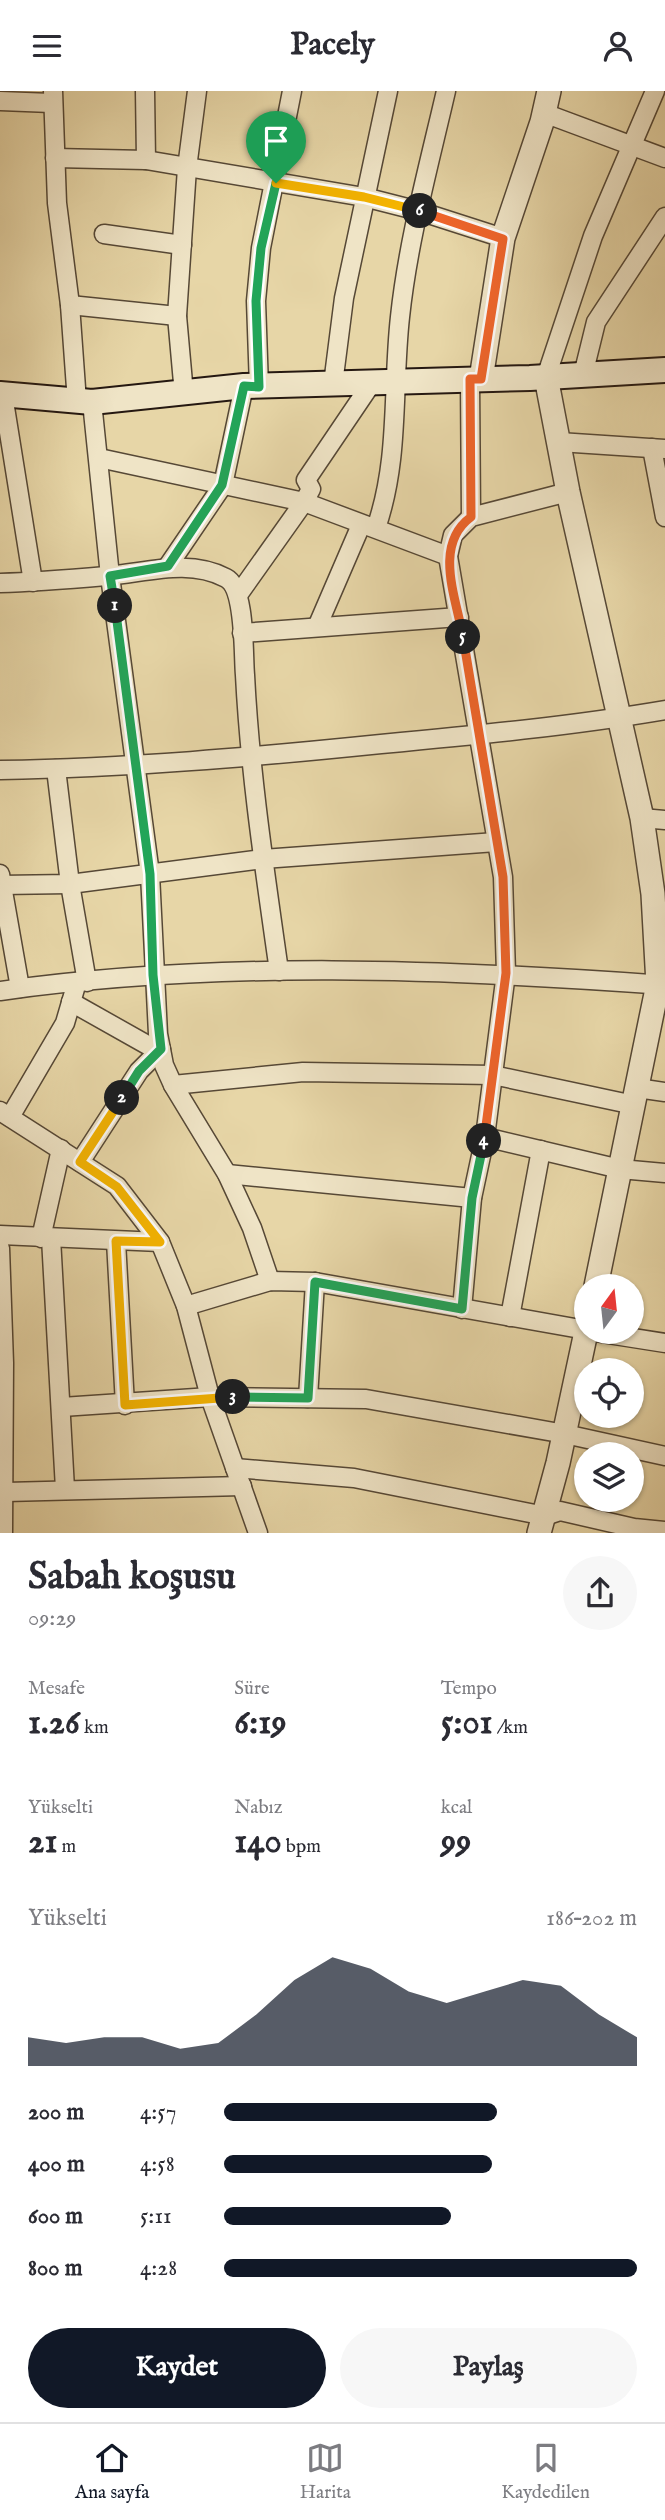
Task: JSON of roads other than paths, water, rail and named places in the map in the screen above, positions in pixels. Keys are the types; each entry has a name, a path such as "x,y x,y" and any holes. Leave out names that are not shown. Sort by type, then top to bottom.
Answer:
{"main road":[{"path":"1,395 85,402 251,386 583,375 663,364"}],"street":[{"path":"145,91 146,160"},
{"path":"184,394 177,316 187,168 197,91"},
{"path":"168,566 222,485 251,386 261,248 276,183 292,91"},
{"path":"333,384 344,298 388,91"},
{"path":"317,627 391,475 383,383 400,315 419,211 446,91"},
{"path":"598,1274 661,984 653,894 642,818 568,492 546,377 593,236 655,91"},
{"path":"0,100 52,97 57,203 85,402 99,458 110,576 150,874 153,975 159,1050 173,1085 227,1174 252,1228 270,1281"},
{"path":"471,517 475,379 503,239 547,102 665,158"},
{"path":"55,158 146,160 364,197 419,211 503,239"},
{"path":"583,375 596,322 665,217"},
{"path":"104,234 182,245"},
{"path":"70,305 177,316"},
{"path":"238,595 304,502 310,489 306,480 383,383"},
{"path":"1,395 33,582"},
{"path":"559,442 659,449 665,517"},
{"path":"99,458 304,502 448,555"},
{"path":"462,1309 472,1198 485,1137 506,973 503,877 448,555 453,535 471,517 568,492"},
{"path":"0,583 110,576 168,566 200,570 229,579 238,595 249,758 279,971"},
{"path":"242,633 459,617"},
{"path":"0,770 137,767 249,758 479,734 665,710"},
{"path":"56,769 82,982 71,1002 65,1023 3,1115 61,1149 117,1187 160,1242 186,1306 210,1397 258,1533"},
{"path":"642,818 665,820"},
{"path":"20,988 0,881 70,884 263,859 496,842"},
{"path":"0,991 153,975 279,971 506,973 661,984"},
{"path":"71,1002 159,1050"},
{"path":"80,1162 139,1071 159,1050"},
{"path":"173,1085 303,1072 493,1075 636,1097 665,1091"},
{"path":"485,1137 620,1169 665,1173"},
{"path":"61,1149 46,1238 62,1408 65,1489"},
{"path":"510,1317 541,1150"},
{"path":"227,1174 472,1198"},
{"path":"0,1235 160,1242"},
{"path":"116,1241 125,1405"},
{"path":"0,1248 1,1401 6,1492 2,1515 3,1533"},
{"path":"186,1306 270,1281 315,1282 574,1329"},
{"path":"308,1398 315,1282"},
{"path":"644,1340 665,1343"},
{"path":"542,1525 565,1434 583,1344"},
{"path":"62,1408 210,1397 366,1399 565,1434 665,1456"},
{"path":"235,1468 354,1478 542,1525"},
{"path":"6,1492 242,1486"},
{"path":"542,1525 560,1511 634,1528 665,1531"}]}
